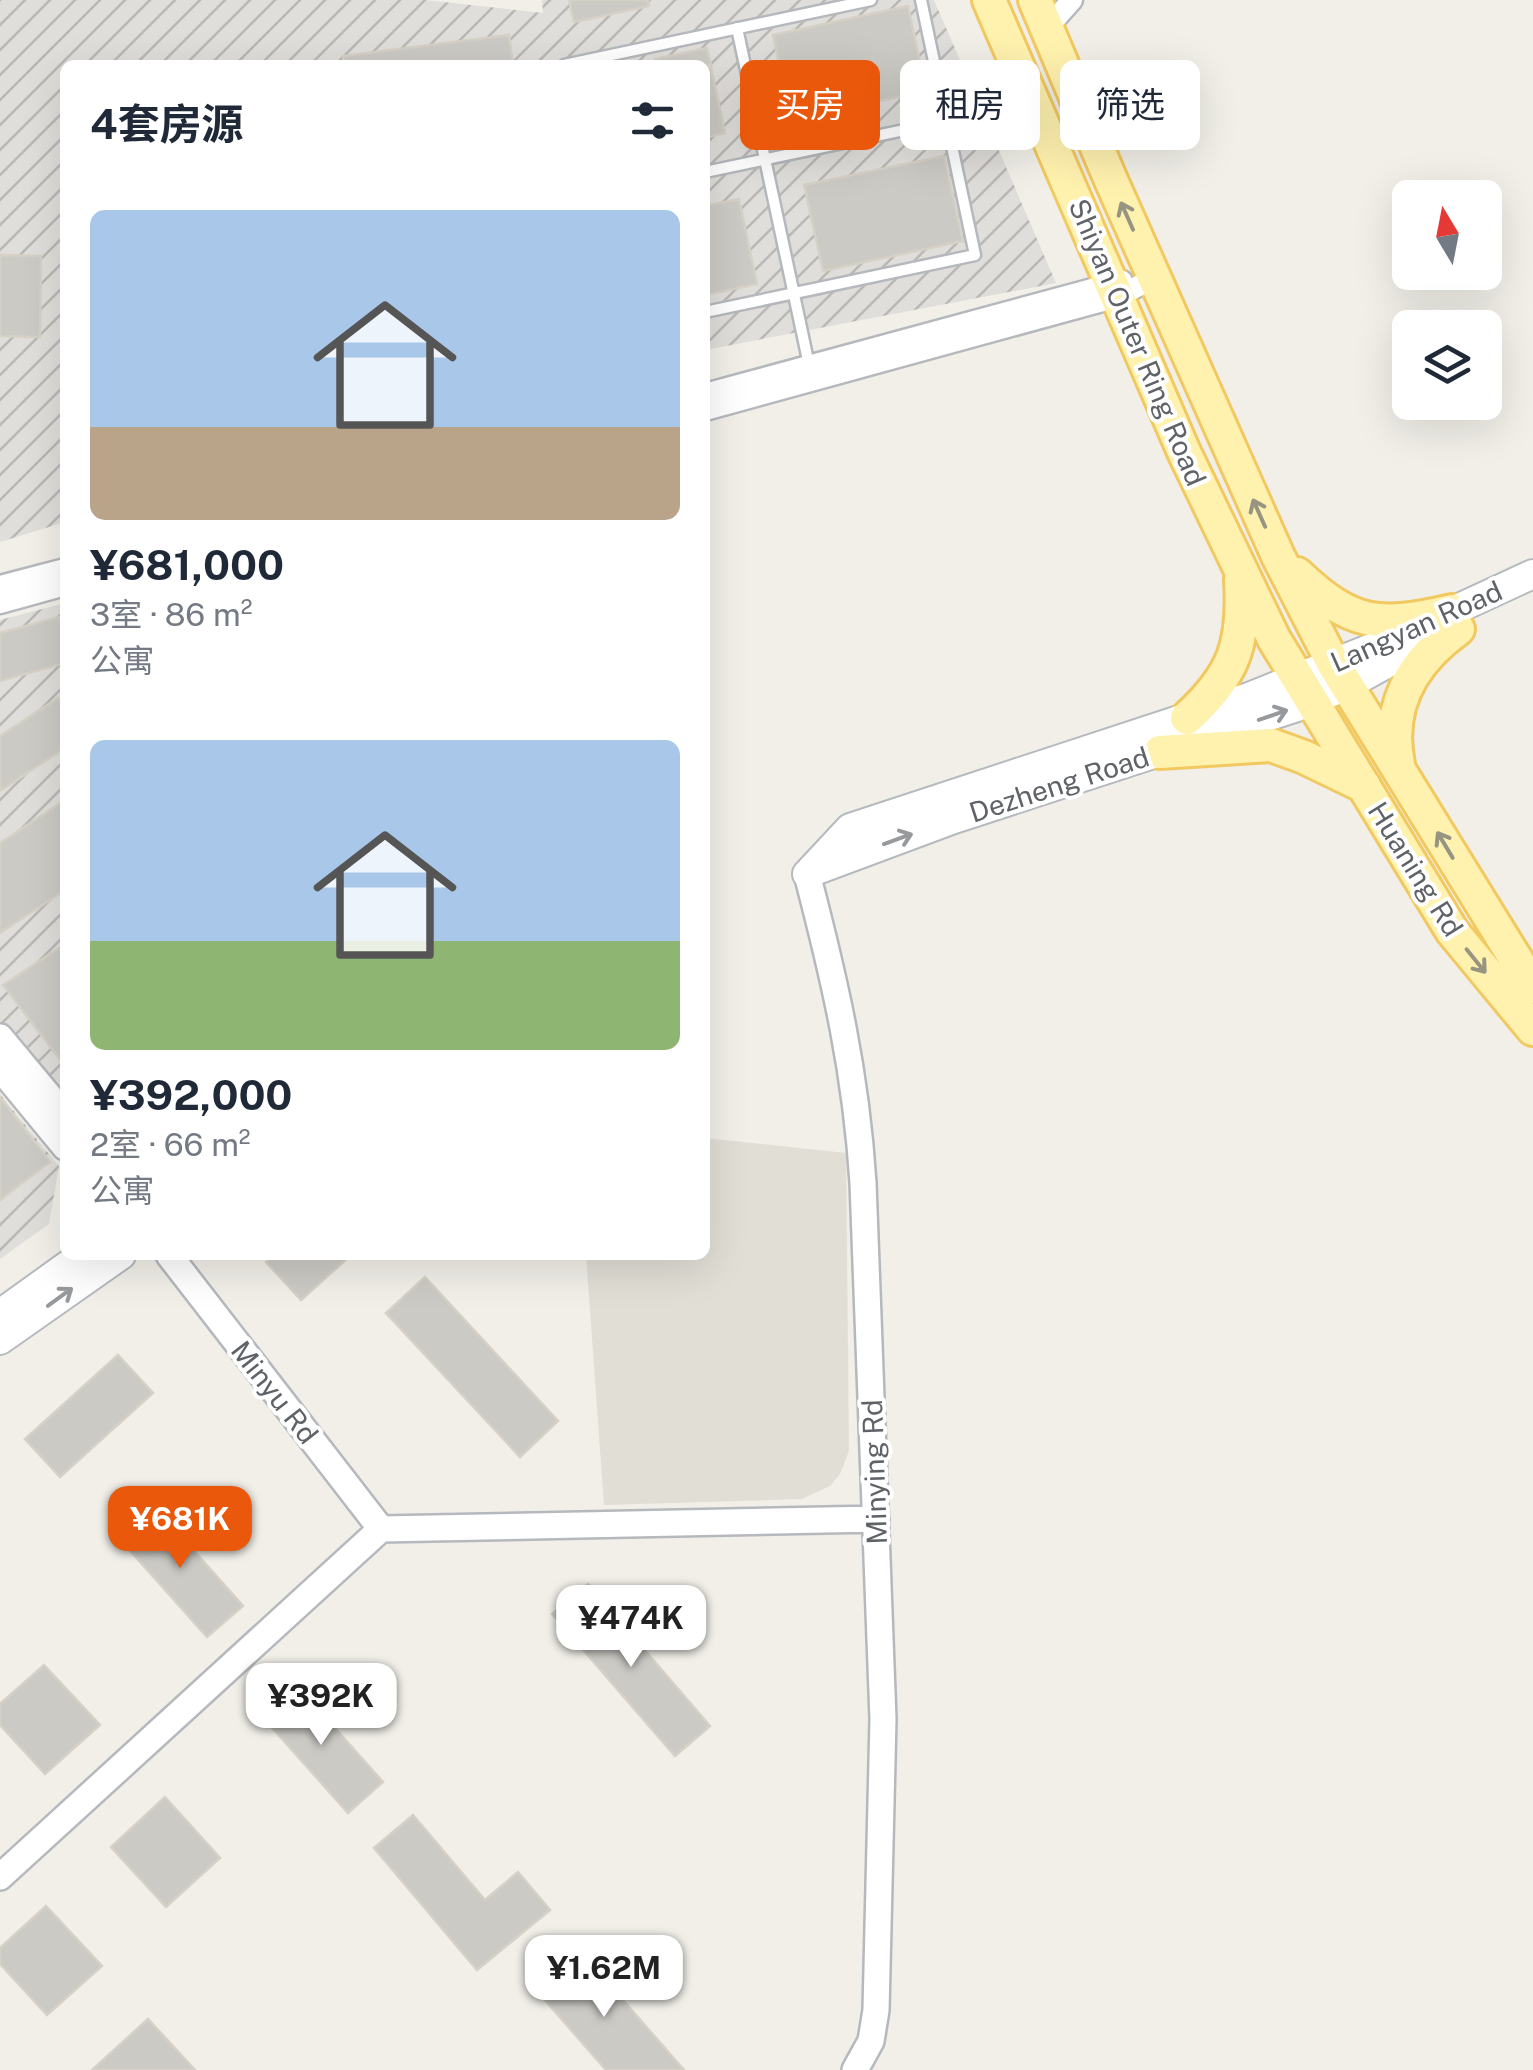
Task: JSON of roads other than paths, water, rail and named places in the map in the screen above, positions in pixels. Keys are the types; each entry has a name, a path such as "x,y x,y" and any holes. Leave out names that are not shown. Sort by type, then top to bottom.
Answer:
{"main road":[{"name":"Shiyan Outer Ring Road","path":"990,0 1184,452 1274,639 1306,688"},
{"name":"Shiyan Outer Ring Road","path":"1042,13 1278,556 1340,674"},
{"path":"1278,556 1326,601 1347,614 1395,620 1455,620"},
{"path":"1187,718 1219,686 1236,654 1242,625 1240,571"},
{"name":"Langyan Road","path":"1306,688 1391,659 1533,574"},
{"name":"Langyan Road","path":"1455,620 1533,594"},
{"path":"1399,768 1394,745 1400,698 1422,660 1455,620"},
{"name":"Huaning Rd","path":"1340,674 1533,987"},
{"name":"Huaning Rd","path":"1306,688 1452,931 1533,1029"},
{"name":"Dezheng Road","path":"807,874 850,828 1187,718 1306,688"},
{"name":"Dezheng Road","path":"807,874 954,818 1160,752 1306,688"},
{"path":"1160,752 1271,745 1364,786"},
{"path":"0,1314 75,1260"},
{"path":"0,1340 114,1260"}],"street":[{"path":"1042,13 1072,0"},
{"path":"710,409 1154,278"},
{"path":"710,393 1114,290"},
{"path":"0,586 60,569"},
{"path":"0,603 60,586"},
{"name":"Minying Rd","path":"807,874 849,1045 859,1112 876,1519 884,1778 878,1972 872,2040 855,2070"},
{"path":"0,1037 60,1110"},
{"path":"0,1068 60,1142"},
{"name":"Minyu Rd","path":"173,1260 381,1530"},
{"path":"0,1877 381,1530 876,1519"}],"lane":[{"path":"587,60 871,0"},
{"path":"921,0 933,60"},
{"path":"737,28 808,365"},
{"path":"710,171 900,131"},
{"path":"710,311 975,255 952,150"}]}
